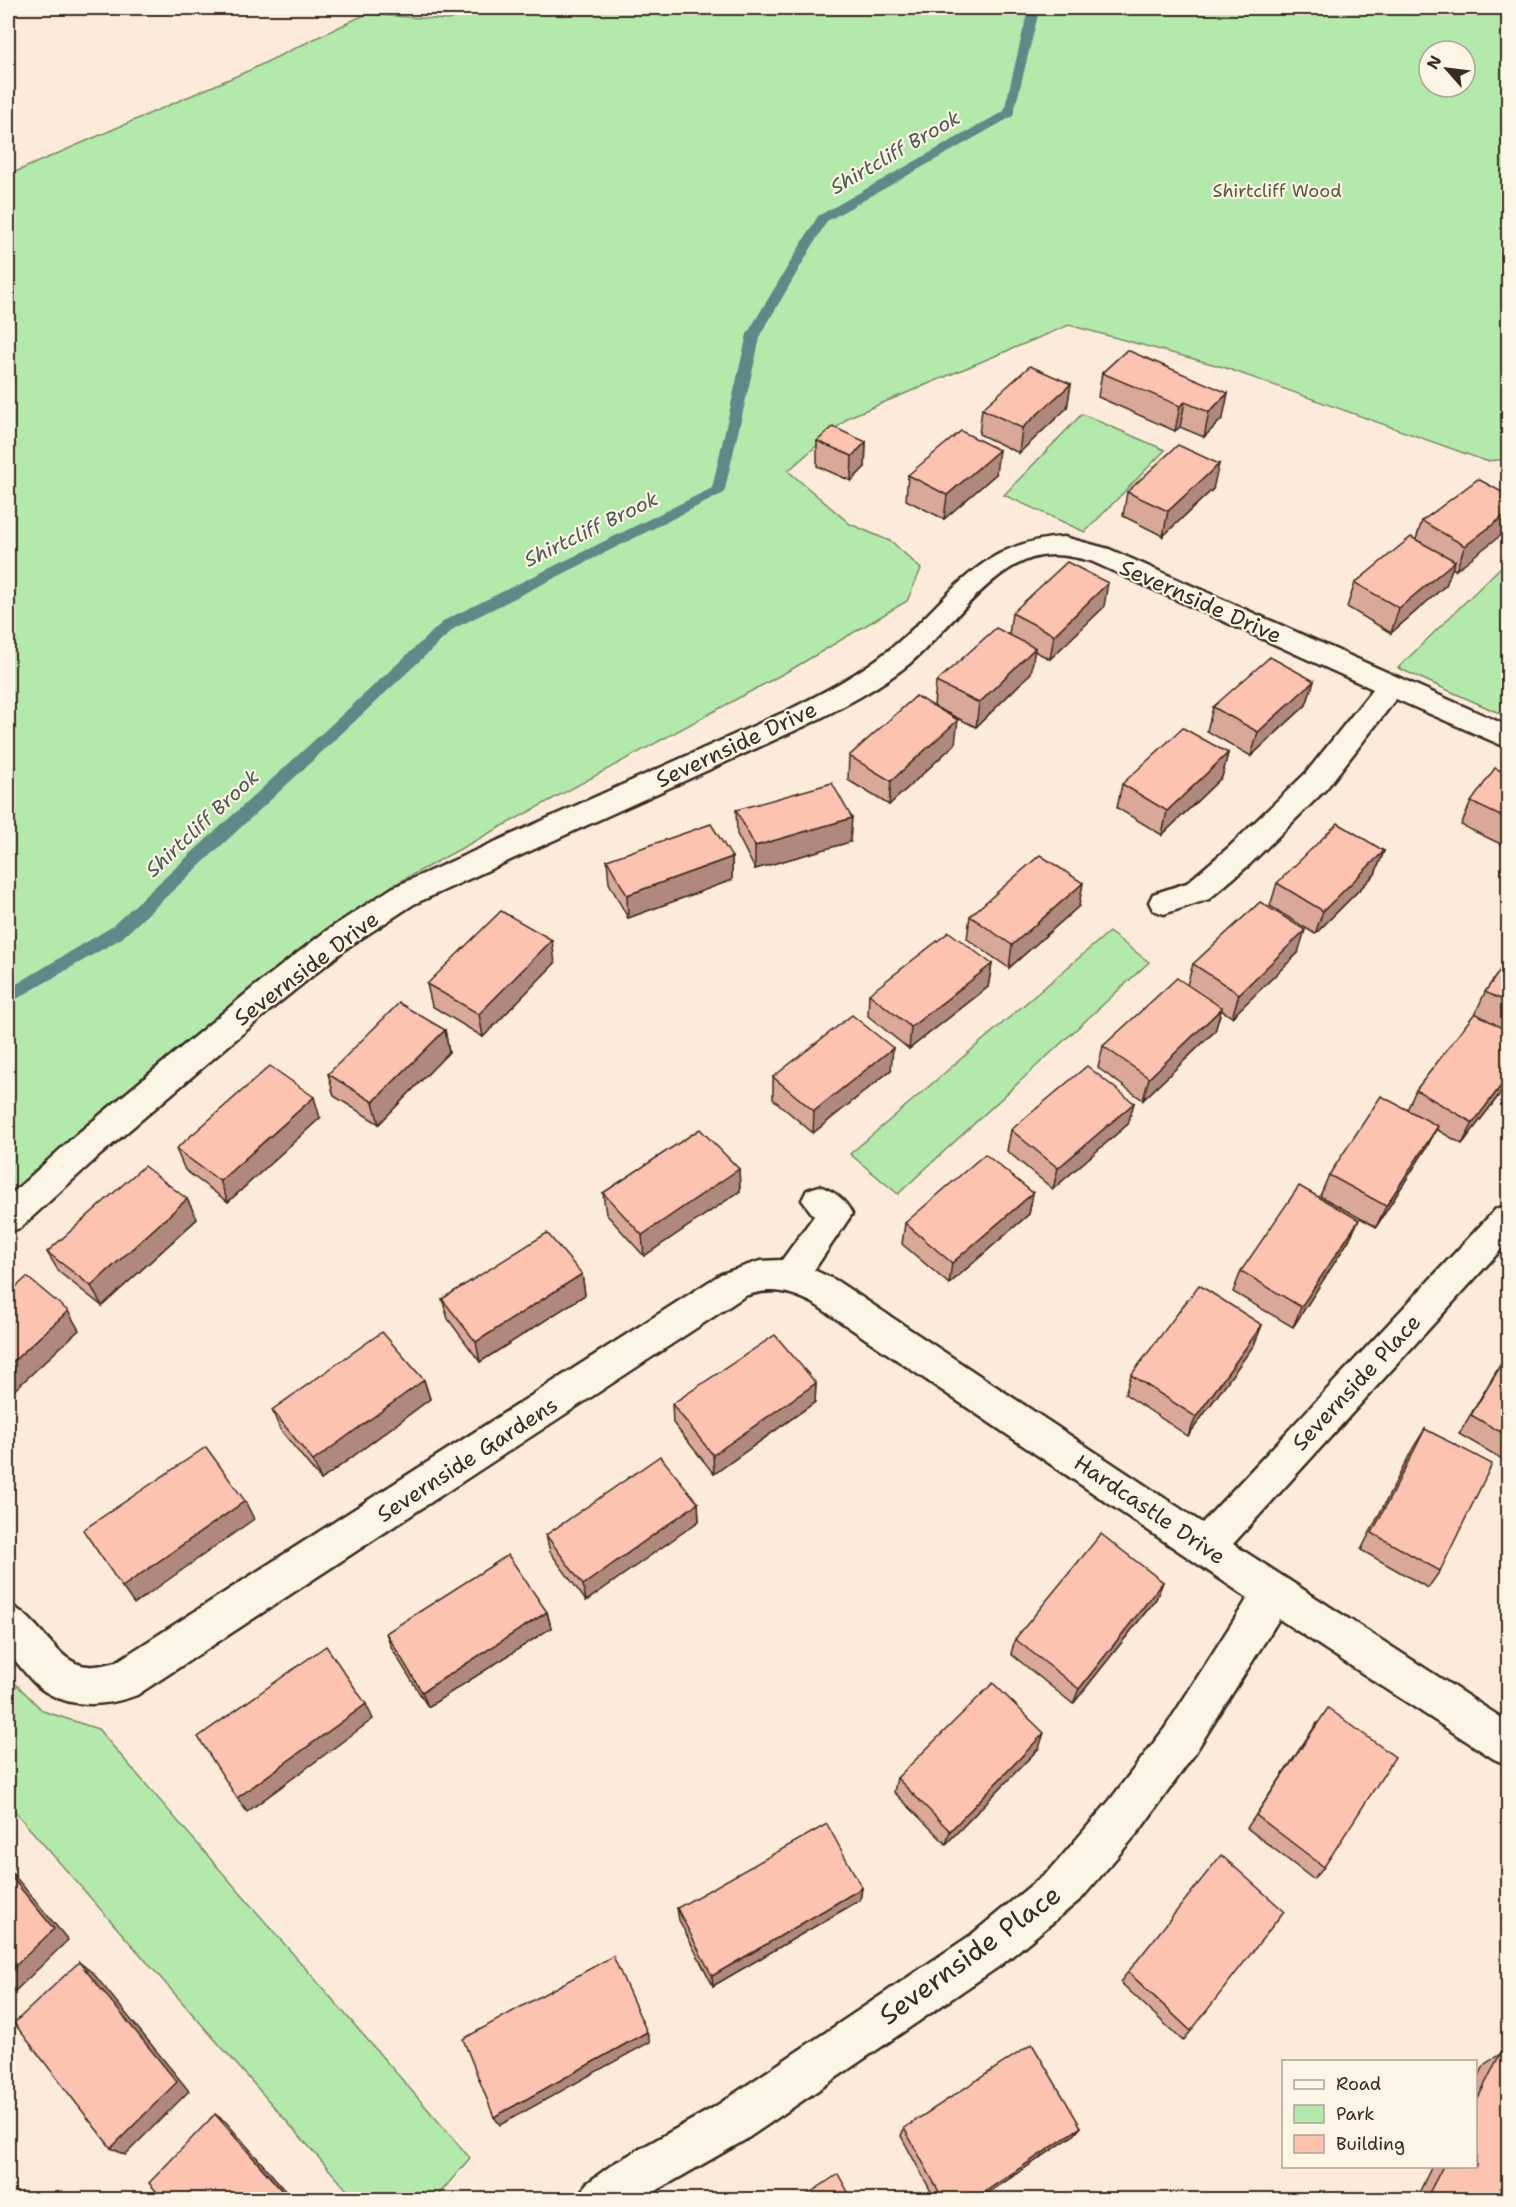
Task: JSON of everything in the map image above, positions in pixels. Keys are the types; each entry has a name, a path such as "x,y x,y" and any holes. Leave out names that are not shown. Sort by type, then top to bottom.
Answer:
{"street":[{"name":"Severnside Drive","path":"8,1218 88,1145 265,996 365,921 403,896 797,718 851,690 899,657 995,565 1026,550 1064,546 1100,555 1509,738"},
{"path":"1164,902 1198,891 1239,856 1316,781 1392,685"},
{"path":"791,1275 835,1214 819,1200"},
{"name":"Severnside Place","path":"1205,1547 1293,1449 1509,1219"},
{"name":"Severnside Gardens","path":"8,1624 59,1678 88,1686 123,1681 733,1286 763,1275 791,1275"},
{"name":"Hardcastle Drive","path":"791,1275 825,1292 1273,1593 1509,1745"},
{"name":"Severnside Place","path":"602,2199 629,2180 729,2124 986,1950 1067,1883 1125,1815 1179,1742 1273,1593"}],"green space":[{"name":"Shirtcliff Wood","path":"483,8 1508,8 1508,459 1486,461 1223,367 1069,325 849,417 788,471 850,524 892,542 921,569 907,601 792,669 392,886 74,1140 8,1200 8,175 250,70 366,14 448,20"},
{"path":"1082,414 1165,450 1085,532 1004,495"},
{"path":"1508,560 1508,717 1398,668"},
{"path":"1109,932 1149,962 898,1194 850,1154"},
{"path":"8,1676 43,1711 98,1729 470,2158 435,2199 355,2199 8,1804"}],"building":[{"path":"1127,350 1228,393 1209,412 1185,402 1180,406 1102,373"},
{"path":"1030,366 1071,384 1022,428 982,409"},
{"path":"833,427 866,442 852,456 817,441"},
{"path":"961,431 999,450 947,495 908,475"},
{"path":"1178,445 1219,464 1168,511 1127,492"},
{"path":"1478,479 1509,496 1509,512 1465,546 1422,521"},
{"path":"1411,537 1455,561 1399,608 1355,583"},
{"path":"1067,562 1108,583 1054,635 1012,613"},
{"path":"996,628 1035,648 979,703 936,682"},
{"path":"1270,657 1314,681 1258,732 1213,707"},
{"path":"916,696 958,720 891,781 849,756"},
{"path":"1183,728 1228,753 1167,811 1122,784"},
{"path":"1495,768 1509,775 1509,820 1471,802"},
{"path":"832,783 852,818 755,846 736,810"},
{"path":"1338,823 1384,851 1323,911 1277,883"},
{"path":"711,824 732,857 627,895 607,860"},
{"path":"1040,855 1083,883 1012,945 970,916"},
{"path":"1260,902 1305,930 1239,994 1193,964"},
{"path":"501,911 552,940 479,1014 427,984"},
{"path":"949,932 992,964 911,1027 869,994"},
{"path":"1509,957 1509,1003 1485,992"},
{"path":"1177,978 1222,1008 1149,1078 1103,1046"},
{"path":"399,1003 445,1030 373,1102 328,1074"},
{"path":"1475,1013 1509,1032 1509,1075 1473,1123 1416,1090"},
{"path":"852,1015 893,1048 814,1111 773,1077"},
{"path":"270,1066 314,1097 220,1181 176,1149"},
{"path":"1087,1066 1134,1103 1058,1168 1011,1130"},
{"path":"1381,1096 1438,1126 1386,1206 1329,1175"},
{"path":"700,1129 739,1169 642,1235 603,1193"},
{"path":"985,1154 1033,1193 952,1263 905,1223"},
{"path":"144,1166 187,1199 91,1286 47,1252"},
{"path":"1299,1186 1359,1220 1301,1307 1241,1271"},
{"path":"547,1233 582,1274 476,1342 442,1299"},
{"path":"27,1277 68,1311 8,1366 8,1294"},
{"path":"1199,1285 1262,1325 1196,1417 1131,1375"},
{"path":"382,1332 424,1380 313,1461 272,1410"},
{"path":"775,1335 816,1383 713,1455 672,1404"},
{"path":"1509,1352 1509,1437 1471,1415"},
{"path":"1425,1429 1492,1464 1440,1571 1372,1533"},
{"path":"206,1447 245,1501 122,1587 83,1530"},
{"path":"660,1456 698,1503 583,1585 546,1535"},
{"path":"1101,1534 1163,1582 1079,1689 1015,1639"},
{"path":"508,1555 547,1612 422,1692 386,1633"},
{"path":"326,1646 366,1704 237,1798 198,1737"},
{"path":"993,1683 1044,1733 950,1831 897,1778"},
{"path":"1328,1708 1395,1757 1324,1867 1256,1815"},
{"path":"827,1824 862,1888 712,1976 677,1908"},
{"path":"1221,1855 1284,1911 1191,2031 1128,1972"},
{"path":"8,1873 54,1929 8,1973"},
{"path":"613,1956 647,2032 494,2117 463,2039"},
{"path":"79,1962 177,2082 111,2148 14,2023"},
{"path":"1032,2044 1081,2127 974,2199 943,2199 904,2128"},
{"path":"1500,2054 1509,2061 1509,2199 1426,2199 1442,2168 1477,2168 1477,2100"},
{"path":"215,2114 289,2199 163,2199 149,2183"},
{"path":"838,2174 852,2199 801,2199"}],"waterway":[{"name":"Shirtcliff Brook","path":"8,997 116,933 450,624 719,490 754,334 822,219 1009,113 1033,14 1038,8"}]}
